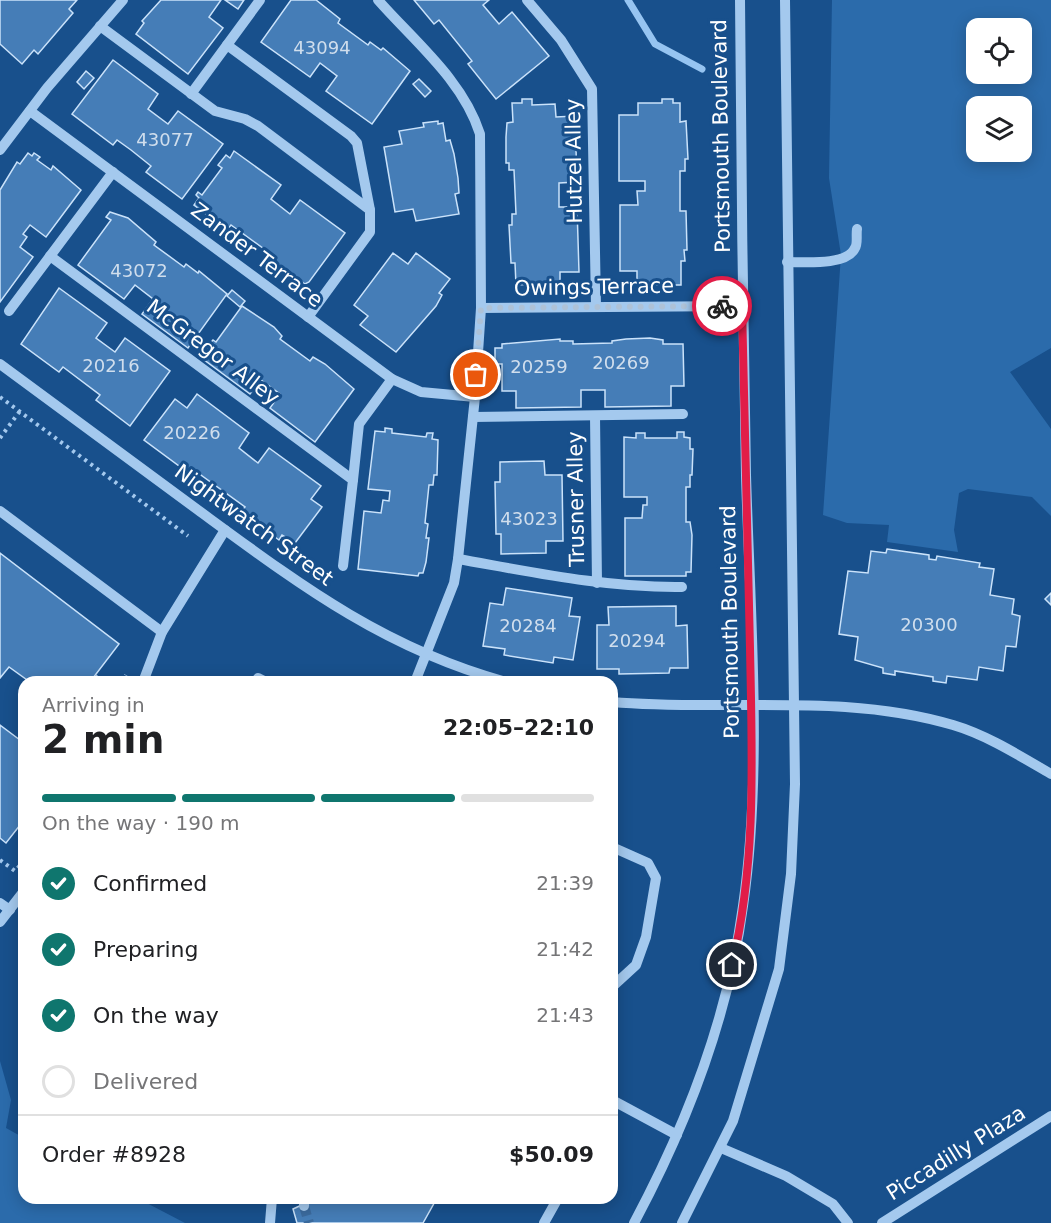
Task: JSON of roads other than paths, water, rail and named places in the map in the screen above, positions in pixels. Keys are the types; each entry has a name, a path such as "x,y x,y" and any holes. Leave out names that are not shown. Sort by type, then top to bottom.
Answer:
{"street":[{"path":"0,150 123,0"},
{"path":"191,94 260,0"},
{"path":"378,0 462,93 473,112 480,134 481,308 475,398 458,559 454,583 417,676"},
{"name":"Hutzel Alley","path":"527,0 561,40 592,89 596,306"},
{"name":"Portsmouth Boulevard","path":"634,1223 677,1135 711,1047 736,949 751,827 752,706 742,306 740,0"},
{"path":"682,1223 721,1148 751,1068 779,969 791,874 795,784 785,0"},
{"path":"100,26 215,111 245,119 258,126 370,210"},
{"path":"227,45 351,136 357,143 370,210 370,232 308,317"},
{"name":"Zander Terrace","path":"30,111 392,379 421,392 475,398"},
{"path":"9,311 113,172"},
{"path":"787,262 834,261 848,257 856,248 857,229"},
{"name":"McGregor Alley","path":"50,256 352,480"},
{"name":"Owings Terrace","path":"481,308 742,306"},
{"name":"Nightwatch Street","path":"0,364 309,591 366,626 424,655 488,676"},
{"path":"344,566 359,424 392,379"},
{"name":"Trusner Alley","path":"473,417 682,414"},
{"name":"Trusner Alley","path":"595,416 597,583"},
{"path":"0,511 162,632"},
{"path":"145,676 162,632 225,530"},
{"name":"Trusner Alley","path":"458,559 597,583 636,587 682,587"},
{"path":"618,703 651,706 845,705 905,713 955,726 992,742 1051,774"},
{"path":"618,850 648,863 656,878 646,937 636,965 618,982"},
{"path":"0,922 18,899"},
{"path":"0,903 10,910"},
{"path":"618,1103 677,1135"},
{"name":"Piccadilly Plaza","path":"882,1223 1051,1116"},
{"path":"721,1148 786,1176 833,1204 848,1223"},
{"path":"270,1223 272,1204"},
{"path":"544,1223 555,1204"}],"waterway":[{"path":"628,0 655,44 702,69"}],"tunnel":[{"path":"304,1206 309,1223"}]}
